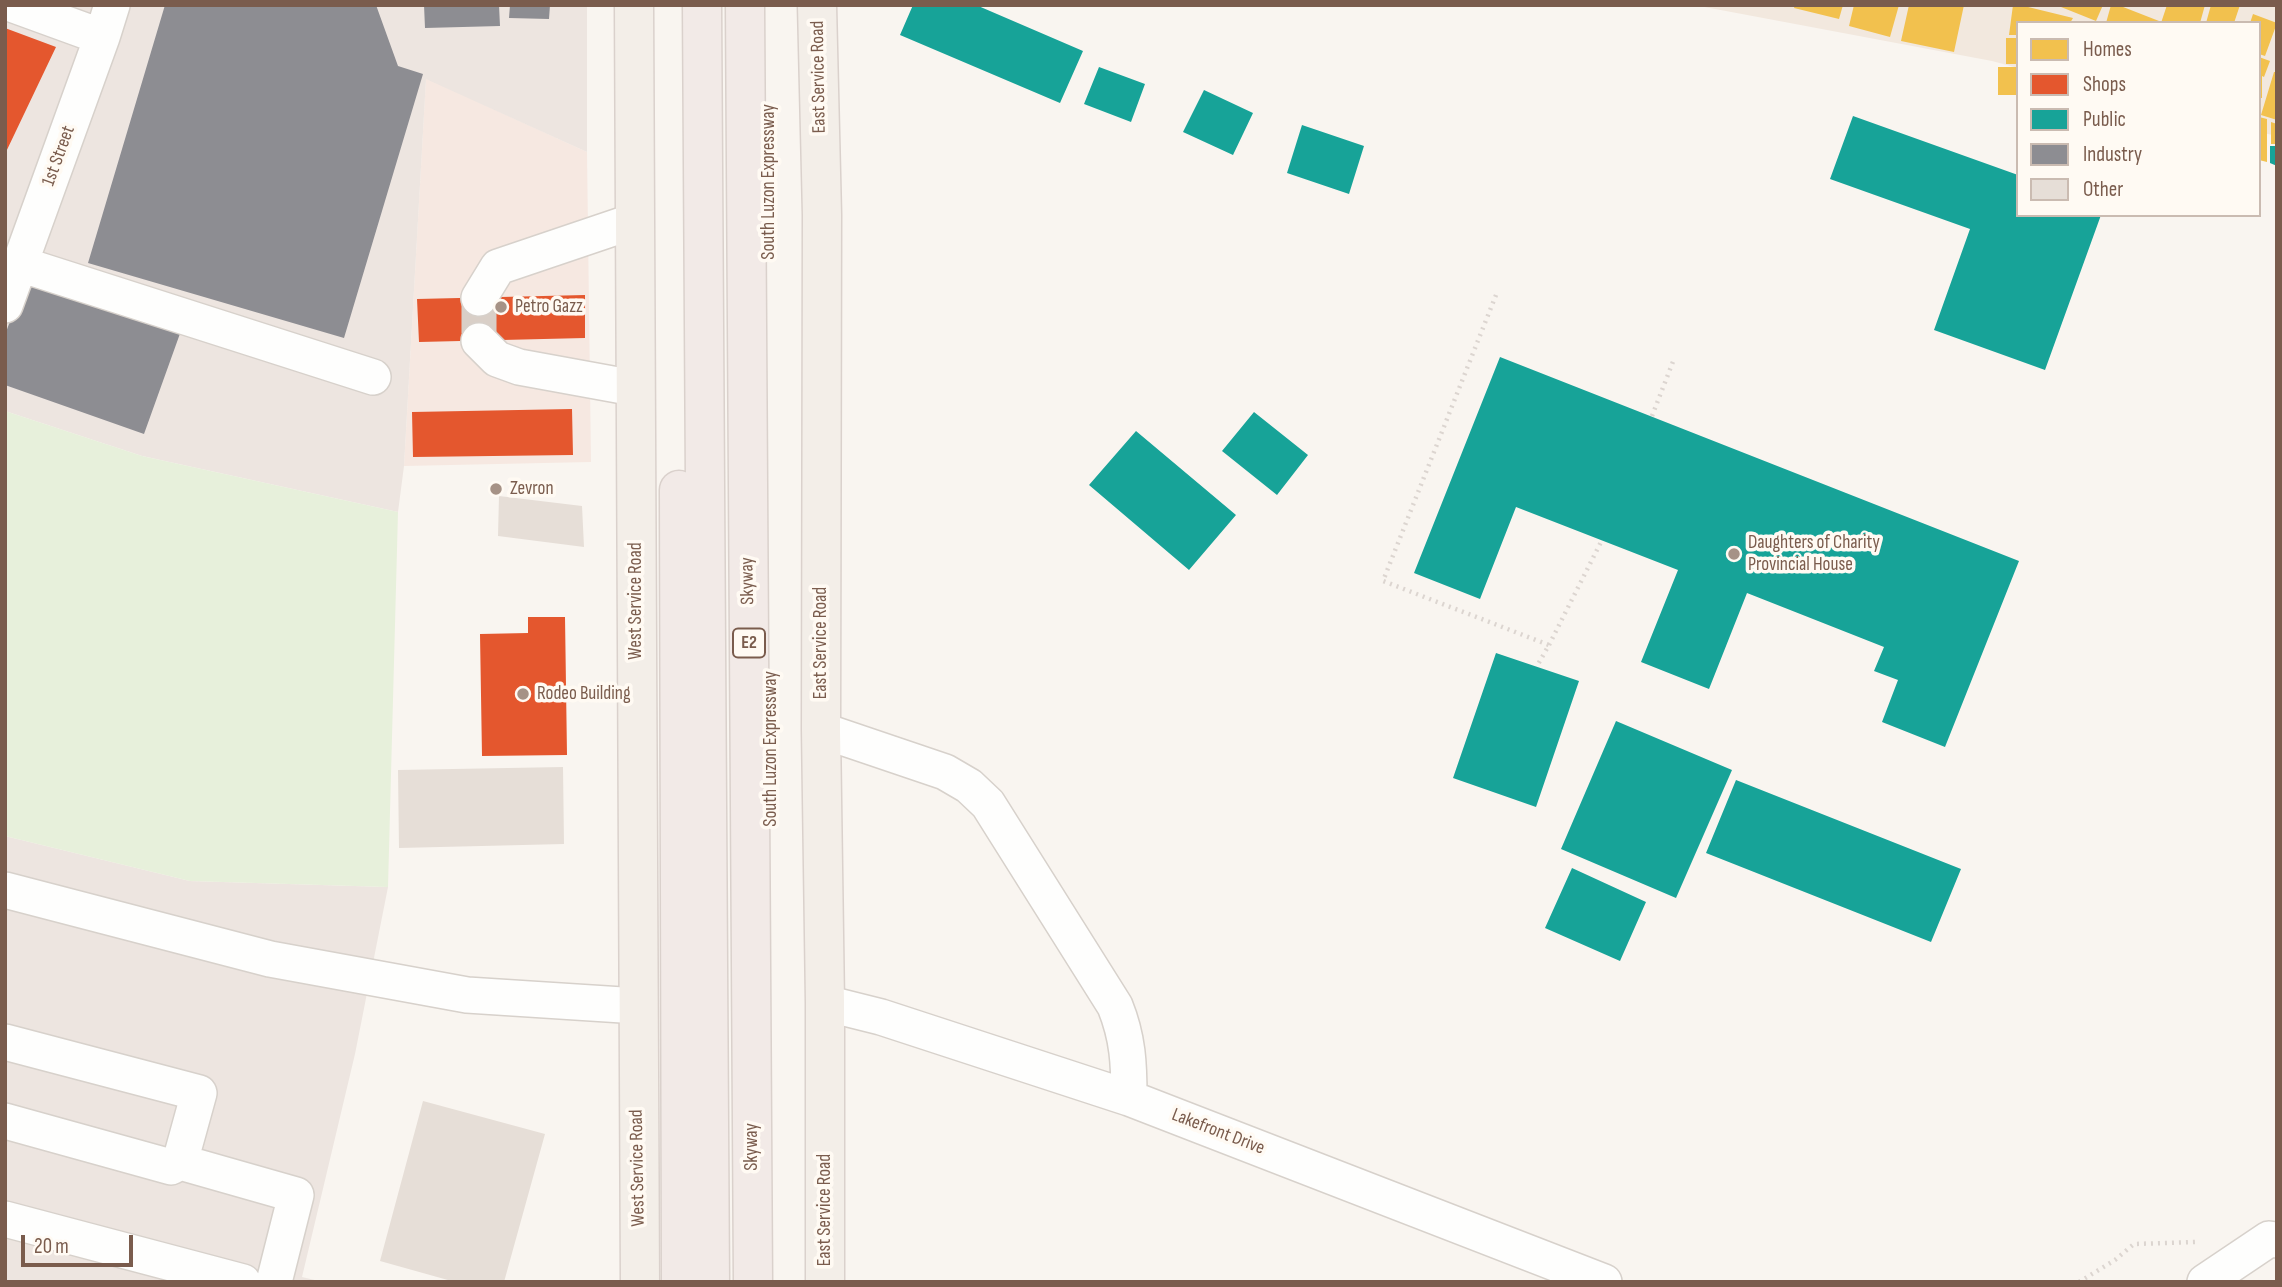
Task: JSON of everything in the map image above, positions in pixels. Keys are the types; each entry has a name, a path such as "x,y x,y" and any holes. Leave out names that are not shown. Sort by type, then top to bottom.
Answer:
{"highway":[{"path":"677,5 681,1282"},
{"name":"E2","path":"702,5 710,1282"},
{"name":"Skyway","path":"745,5 753,1282"},
{"name":"South Luzon Expressway","path":"769,5 773,1282"}],"main road":[{"name":"West Service Road","path":"634,5 639,1282"},
{"name":"East Service Road","path":"817,5 822,215 821,730 825,1282"}],"street":[{"path":"14,5 107,21"},
{"name":"1st Street","path":"5,305 107,21"},
{"path":"478,298 498,267 635,221"},
{"path":"20,264 373,377"},
{"path":"478,341 496,359 519,367 635,387"},
{"path":"821,730 945,772 969,786 988,804 1115,1006 1122,1023 1129,1057 1129,1098"},
{"path":"5,890 270,959 454,993 638,1006"},
{"name":"Lakefront Drive","path":"825,1003 881,1017 1129,1098 1552,1272 1604,1282"},
{"path":"5,1042 199,1093 180,1162"},
{"path":"5,1121 171,1167 180,1162 296,1195 274,1282"},
{"path":"5,1219 243,1282"},
{"path":"2205,1282 2269,1239 2277,1240"}],"path":[{"path":"1496,295 1383,581 1549,645"},
{"path":"1652,416 1674,359"},
{"path":"1537,666 1602,540"},
{"path":"2079,1282 2115,1261 2134,1244 2202,1242"}],"shaded area":[{"path":"5,5 587,5 587,152 426,79 404,466 398,512 142,456 5,411"},
{"path":"1694,5 2277,5 2277,136 2261,132 2261,21 2016,21 2016,67"},
{"name":"Petro Gazz","path":"426,78 587,152 591,462 404,466"},
{"path":"5,836 190,881 388,887 355,1054 302,1277 323,1282 5,1282"}],"green space":[{"path":"5,411 142,456 398,512 388,887 190,881 5,836"}],"building: Homes":[{"path":"1795,5 1843,5 1839,19 1794,8"},
{"path":"1854,5 1899,5 1890,37 1849,26"},
{"path":"1909,5 1964,5 1954,52 1901,41"},
{"path":"2013,5 2073,18 2071,21 2016,21 2016,35 2009,35"},
{"path":"2056,5 2103,5 2096,21"},
{"path":"2111,5 2118,5 2159,21 2107,21"},
{"path":"2167,5 2205,5 2201,21 2162,21"},
{"path":"2211,5 2240,5 2235,21 2207,21"},
{"path":"2253,14 2277,23 2265,56 2261,55 2261,21 2251,21"},
{"path":"2006,38 2016,38 2016,64 2006,64"},
{"path":"2261,58 2270,61 2264,77 2262,76 2262,98"},
{"path":"1998,67 2016,67 2016,95 1998,95"},
{"path":"2274,72 2277,72 2277,120 2261,115"},
{"path":"2261,118 2267,119 2267,162 2261,160"},
{"path":"2271,122 2277,124 2277,144 2271,144"}],"building: Shops":[{"path":"5,28 56,47 5,154"},
{"path":"585,295 585,338 419,342 417,299"},
{"path":"572,409 573,455 413,457 412,412"},
{"name":"Rodeo Building","path":"528,617 565,617 567,755 482,756 480,634 528,633"}],"building: Public":[{"path":"913,5 976,5 1083,51 1060,103 900,35"},
{"path":"1099,67 1145,84 1131,122 1084,104"},
{"path":"1204,90 1253,113 1233,155 1183,132"},
{"path":"1853,116 2016,174 2016,217 2100,217 2045,370 1934,330 1970,229 1830,179"},
{"path":"1302,125 1364,146 1349,194 1287,173"},
{"path":"2270,146 2277,146 2277,166 2270,163"},
{"path":"1500,357 2019,561 1945,747 1882,722 1898,680 1874,671 1884,647 1747,593 1709,689 1641,662 1678,570 1516,507 1480,599 1414,573"},
{"path":"1254,412 1308,455 1277,495 1222,451"},
{"path":"1136,431 1236,515 1189,570 1089,485"},
{"path":"1496,653 1579,681 1536,807 1453,778"},
{"path":"1616,721 1732,770 1676,898 1561,849"},
{"path":"1736,780 1961,869 1931,942 1706,853"},
{"path":"1572,868 1646,902 1620,961 1545,928"}],"building: Industry":[{"path":"165,5 376,5 398,66 423,74 344,338 88,263"},
{"path":"424,5 499,5 500,26 425,28"},
{"path":"510,5 550,5 549,19 509,18"},
{"path":"27,274 182,328 144,434 5,385 5,335"}],"building: Other":[{"path":"499,496 582,506 584,547 498,536"},
{"path":"563,767 564,844 399,848 398,770"},
{"path":"423,1101 545,1134 504,1282 455,1282 380,1261"}],"tunnel":[{"path":"479,298 479,341"}],"place":[{"name":"Petro Gazz","path":"501,307"},
{"name":"Zevron","path":"496,489"},
{"name":"Daughters of Charity Provincial House","path":"1734,554"},
{"name":"Rodeo Building","path":"523,694"}]}
